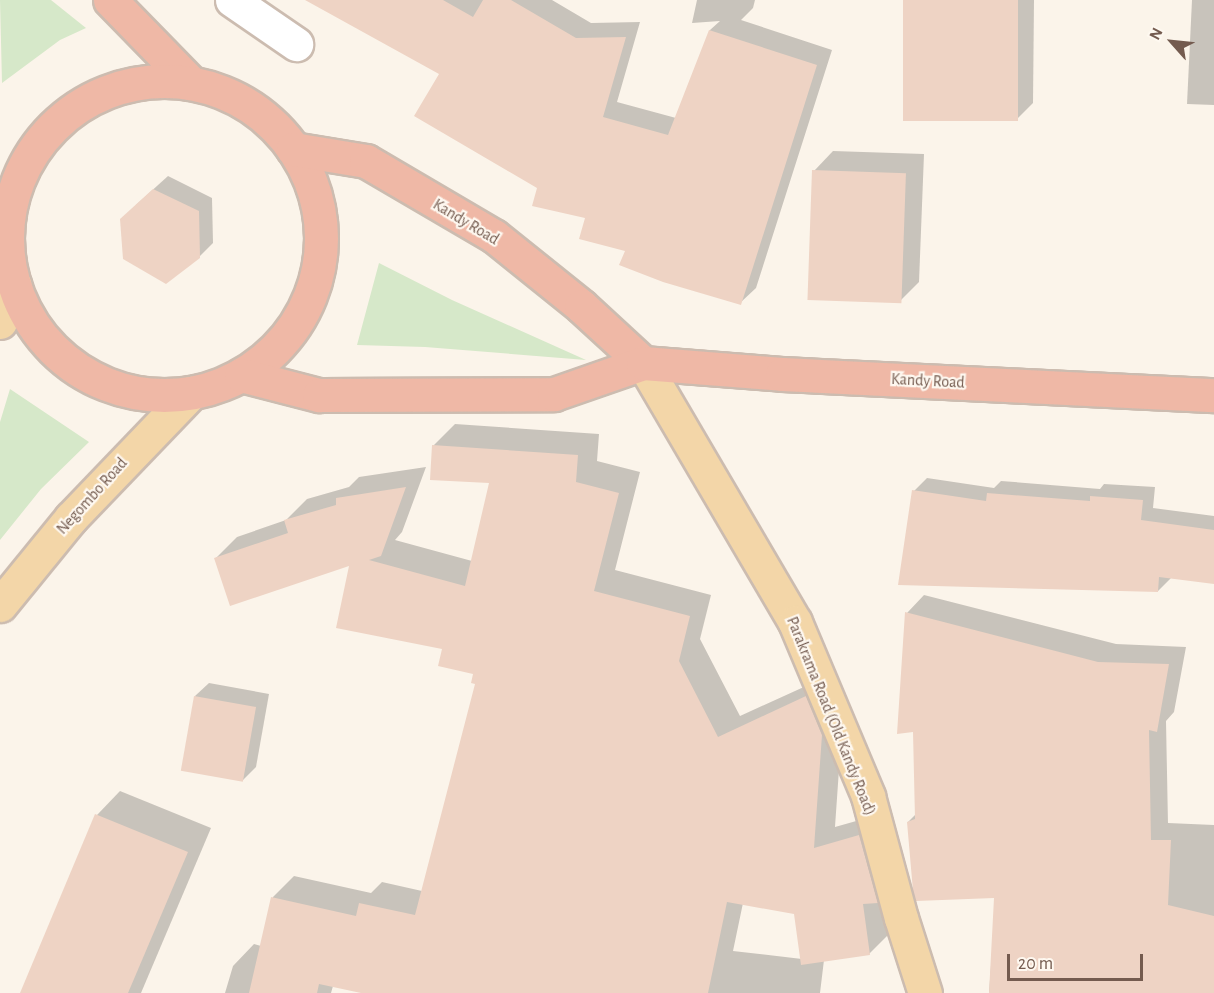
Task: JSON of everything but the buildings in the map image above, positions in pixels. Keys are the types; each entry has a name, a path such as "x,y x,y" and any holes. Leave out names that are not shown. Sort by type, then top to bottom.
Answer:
{"highway":[{"path":"110,0 190,83"},
{"path":"167,80 190,83 212,87 249,105 281,131 307,170 318,212 320,248 317,272 297,321 263,360 241,375 218,386 169,398 123,392 81,373 45,345 21,307 7,271 5,191 18,181 37,145 58,122 98,95 120,87 167,80"},
{"name":"Kandy Road","path":"293,149 366,161 494,236 581,306 643,363"},
{"name":"Kandy Road","path":"241,375 319,395 554,394 643,363 782,374 1214,395"}],"main road":[{"path":"0,322 7,271"},
{"name":"Parakrama Road (Old Kandy Road)","path":"643,363 795,622 868,796 901,918 925,993"},
{"name":"Negombo Road","path":"0,605 71,518 191,393"}],"lane":[{"path":"232,0 296,44"}],"green space":[{"path":"0,0 51,0 86,28 60,40 2,83"},
{"path":"379,263 452,300 586,360 425,347 357,345"},
{"path":"10,389 89,442 41,489 0,540 0,422"}]}
